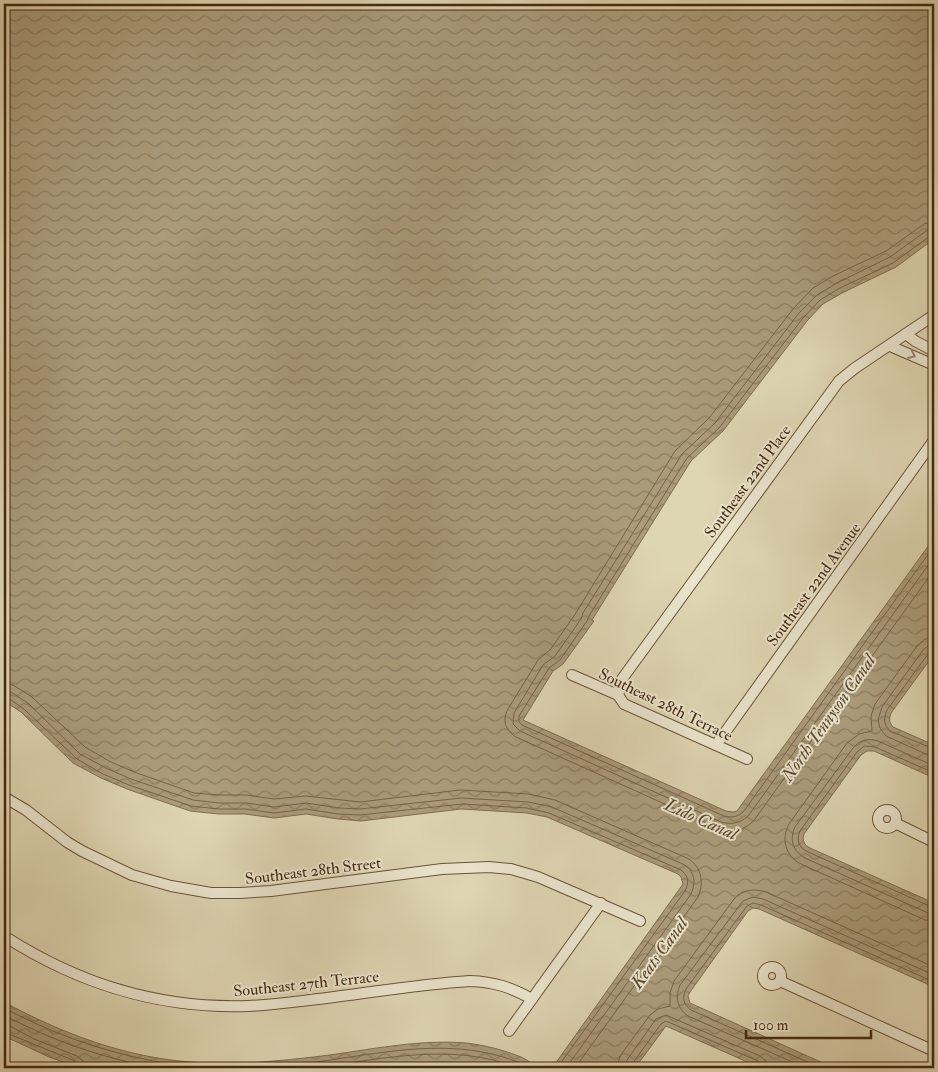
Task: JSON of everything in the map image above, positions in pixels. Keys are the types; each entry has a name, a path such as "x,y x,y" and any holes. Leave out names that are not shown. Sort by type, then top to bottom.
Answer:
{"street":[{"name":"Southeast 22nd Place","path":"618,695 622,679 839,381 855,368 934,315"},
{"path":"906,334 914,341 934,351"},
{"path":"890,346 934,365"},
{"name":"Southeast 22nd Avenue","path":"716,745 934,440"},
{"name":"Southeast 28th Terrace","path":"572,675 618,695 624,704 747,759"},
{"name":"Southeast 28th Street","path":"4,797 26,810 67,842 105,864 146,880 184,889 211,893 248,893 442,869 489,867 511,869 538,877 640,921"},
{"path":"895,823 934,842"},
{"path":"509,1031 601,903"},
{"name":"Southeast 27th Terrace","path":"4,936 38,957 87,980 126,992 192,1005 272,1005 470,981 494,983 510,988 532,999"},
{"path":"780,981 934,1051"}],"water":[{"path":"4,4 934,4 934,239 896,267 823,304 807,321 723,431 691,461 592,620 594,621 563,664 553,671 523,720 726,811 737,811 934,538 934,654 891,713 890,722 893,727 934,745 934,778 874,751 867,751 861,755 803,838 805,844 810,848 934,903 934,987 753,908 748,911 690,992 688,996 690,1003 834,1068 761,1068 666,1026 635,1068 548,1068 555,1064 683,884 678,874 547,817 527,813 461,809 361,821 306,814 274,818 245,814 190,811 127,789 73,763 21,712 4,701"},
{"path":"4,1002 48,1024 94,1042 141,1055 165,1059 207,1063 256,1062 289,1060 430,1042 448,1042 494,1048 514,1054 539,1067 545,1068 80,1068 49,1057 4,1036"}],"water label":[{"name":"North Tennyson Canal","path":"828,718"},
{"name":"Lido Canal","path":"701,819"},
{"name":"Keats Canal","path":"659,953"}]}
